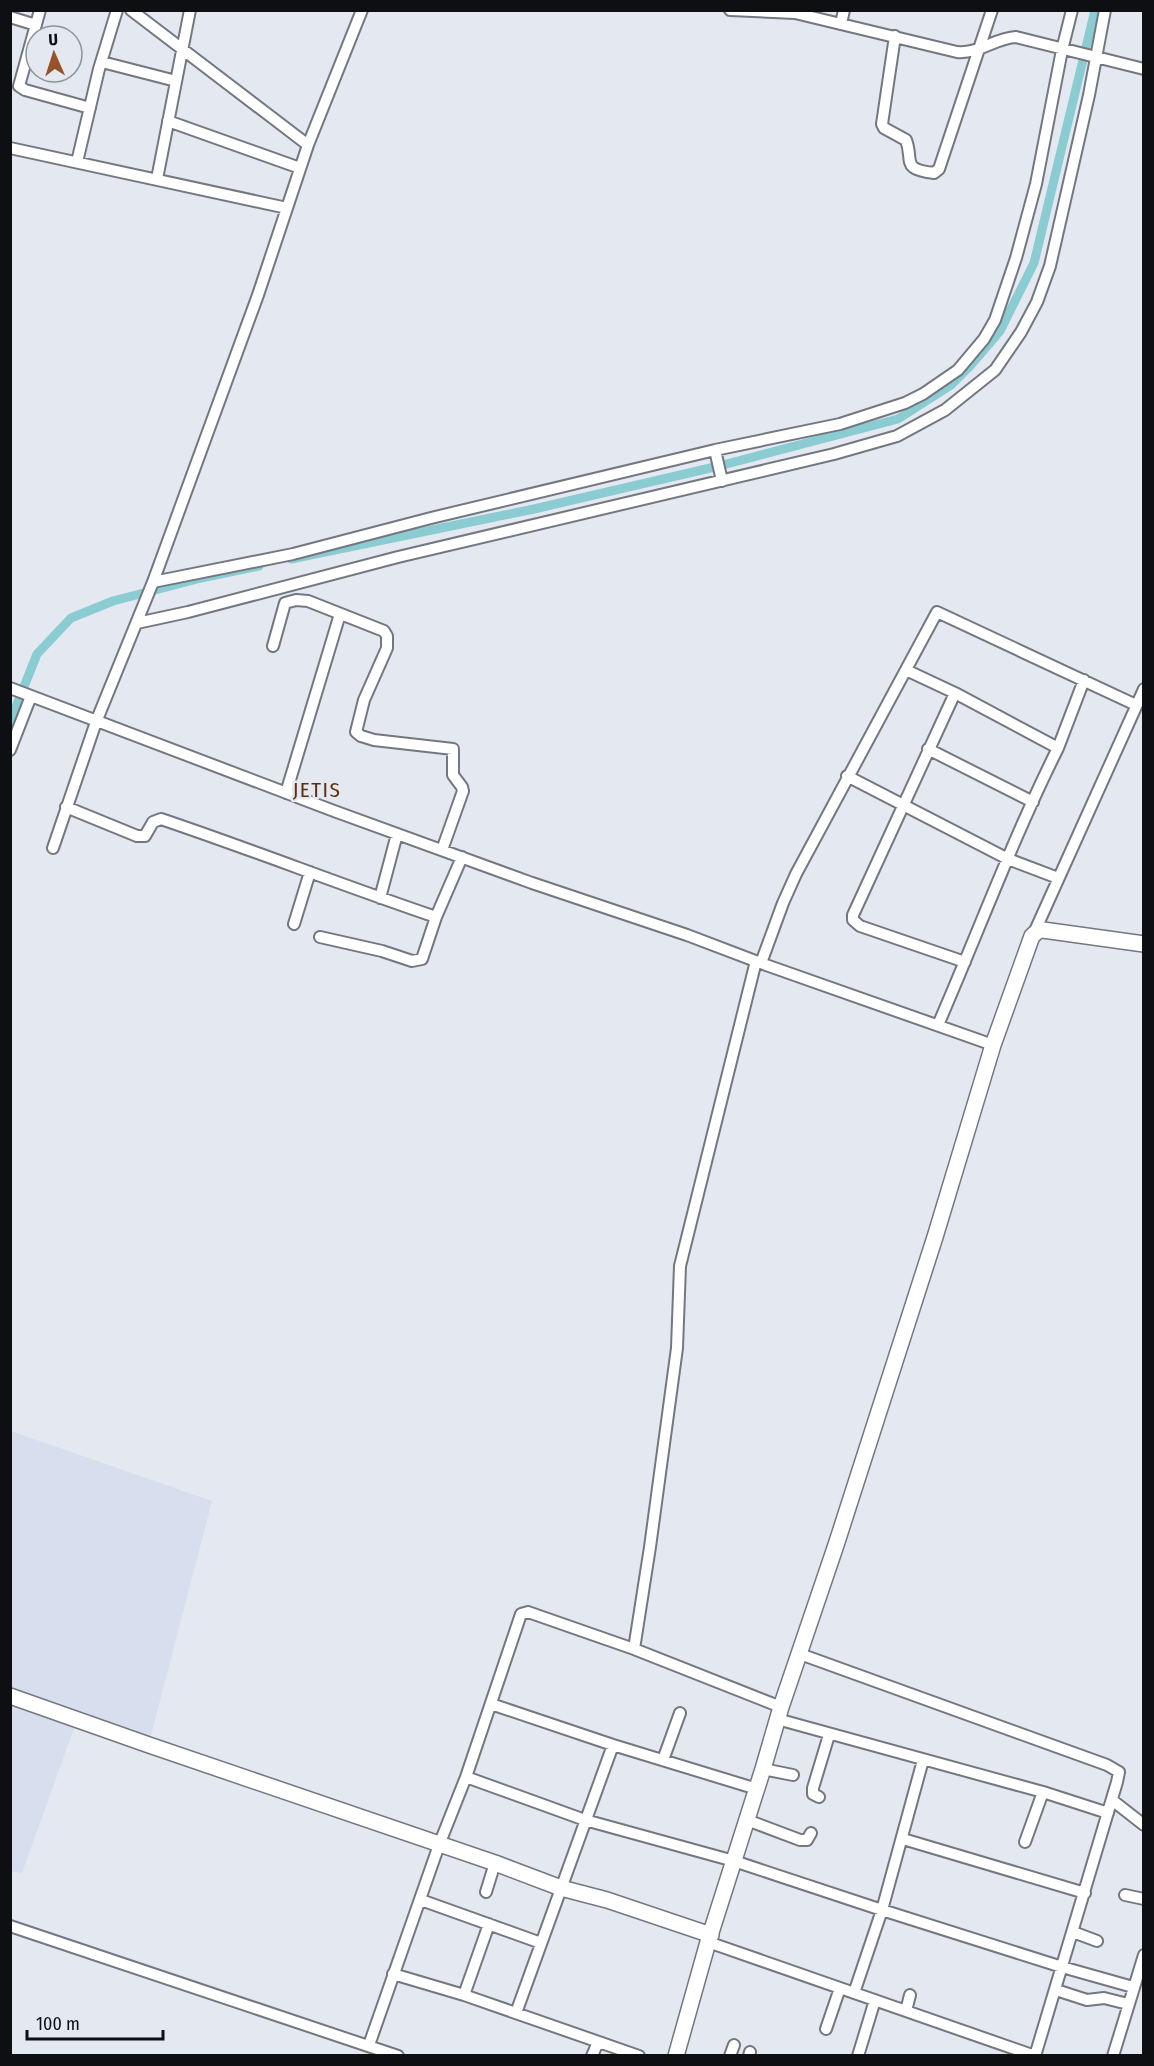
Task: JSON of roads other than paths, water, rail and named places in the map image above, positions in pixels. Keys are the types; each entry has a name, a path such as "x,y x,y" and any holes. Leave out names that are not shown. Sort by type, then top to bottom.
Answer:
{"main road":[{"path":"676,2055 779,1713 957,1169 993,1046 1034,933 1042,930 1143,944"},
{"path":"10,1696 495,1863 561,1888 608,1900 710,1938"}],"street":[{"path":"77,162 117,10"},
{"path":"131,10 308,145"},
{"path":"157,179 190,10"},
{"path":"53,848 96,722 152,585 261,287 308,145 362,10"},
{"path":"730,10 787,11 966,53 997,40 1017,37 1143,69"},
{"path":"841,24 844,10"},
{"path":"895,36 882,124 884,128 906,140 910,164 915,168 934,173 939,169 992,10"},
{"path":"152,585 293,554 431,518 840,424 905,403 944,381 967,360 984,339 995,320 1019,251 1066,51 1072,10"},
{"path":"137,623 722,479 834,454 897,436 945,410 995,370 1021,332 1046,282 1089,95 1094,57 1105,10"},
{"path":"10,16 33,24"},
{"path":"24,57 15,81 21,89 90,108"},
{"path":"102,62 176,81"},
{"path":"168,121 300,168"},
{"path":"10,148 287,208"},
{"path":"716,453 722,479"},
{"path":"273,646 285,603 277,588"},
{"path":"285,603 296,600 308,601 378,628 387,636 388,641 364,700 357,733 374,740 451,748 454,751 453,775 462,790 459,807 442,850"},
{"path":"634,1649 677,1348 680,1266 758,962 783,903 847,776 937,612 1136,705"},
{"path":"286,793 340,614"},
{"path":"906,670 955,693 1058,748"},
{"path":"938,1025 1058,748 1084,680"},
{"path":"10,688 397,834 657,924 993,1046"},
{"path":"1034,933 1143,689"},
{"path":"955,693 855,910 853,920 860,926 965,962"},
{"path":"10,750 29,696"},
{"path":"928,749 1033,802"},
{"path":"847,776 1008,859 1058,878"},
{"path":"66,807 137,836 145,836 153,822 161,819 436,917"},
{"path":"380,898 397,834"},
{"path":"320,937 415,961 422,959 436,917 462,857"},
{"path":"294,924 310,872"},
{"path":"369,2045 439,1845 466,1777 519,1618 524,1612 528,1611 634,1649 829,1735 1043,1792 1108,1813"},
{"path":"710,1938 840,1988 1035,2055 1056,1990 1119,1772 1114,1768 800,1654"},
{"path":"491,1704 613,1745 757,1789"},
{"path":"663,1760 680,1713"},
{"path":"819,1797 813,1794 813,1788 829,1735"},
{"path":"516,2013 613,1745"},
{"path":"854,1993 882,1910 923,1760"},
{"path":"763,1769 793,1775"},
{"path":"466,1777 585,1820 734,1861 1062,1967 1133,1987"},
{"path":"1025,1842 1043,1792"},
{"path":"1112,1800 1143,1825"},
{"path":"747,1820 801,1840 807,1840 811,1833"},
{"path":"903,1839 1085,1893"},
{"path":"486,1892 495,1863"},
{"path":"1125,1895 1143,1899"},
{"path":"421,1899 541,1943"},
{"path":"464,1995 489,1924"},
{"path":"10,1926 398,2055"},
{"path":"1073,1932 1097,1941"},
{"path":"1113,2055 1143,1955"},
{"path":"393,1974 464,1995 639,2055"},
{"path":"826,2029 840,1988"},
{"path":"1056,1990 1087,2000 1104,1998 1128,2004"},
{"path":"906,2011 910,1995"},
{"path":"858,2055 875,2000"},
{"path":"592,2055 598,2042"}],"waterway":[{"path":"291,559 534,509 719,466 898,419 951,385 1000,331 1034,263 1095,10"},
{"path":"10,722 37,654 71,618 113,601 201,578 259,566"}],"district":[{"name":"JETIS","path":"317,790"}]}
